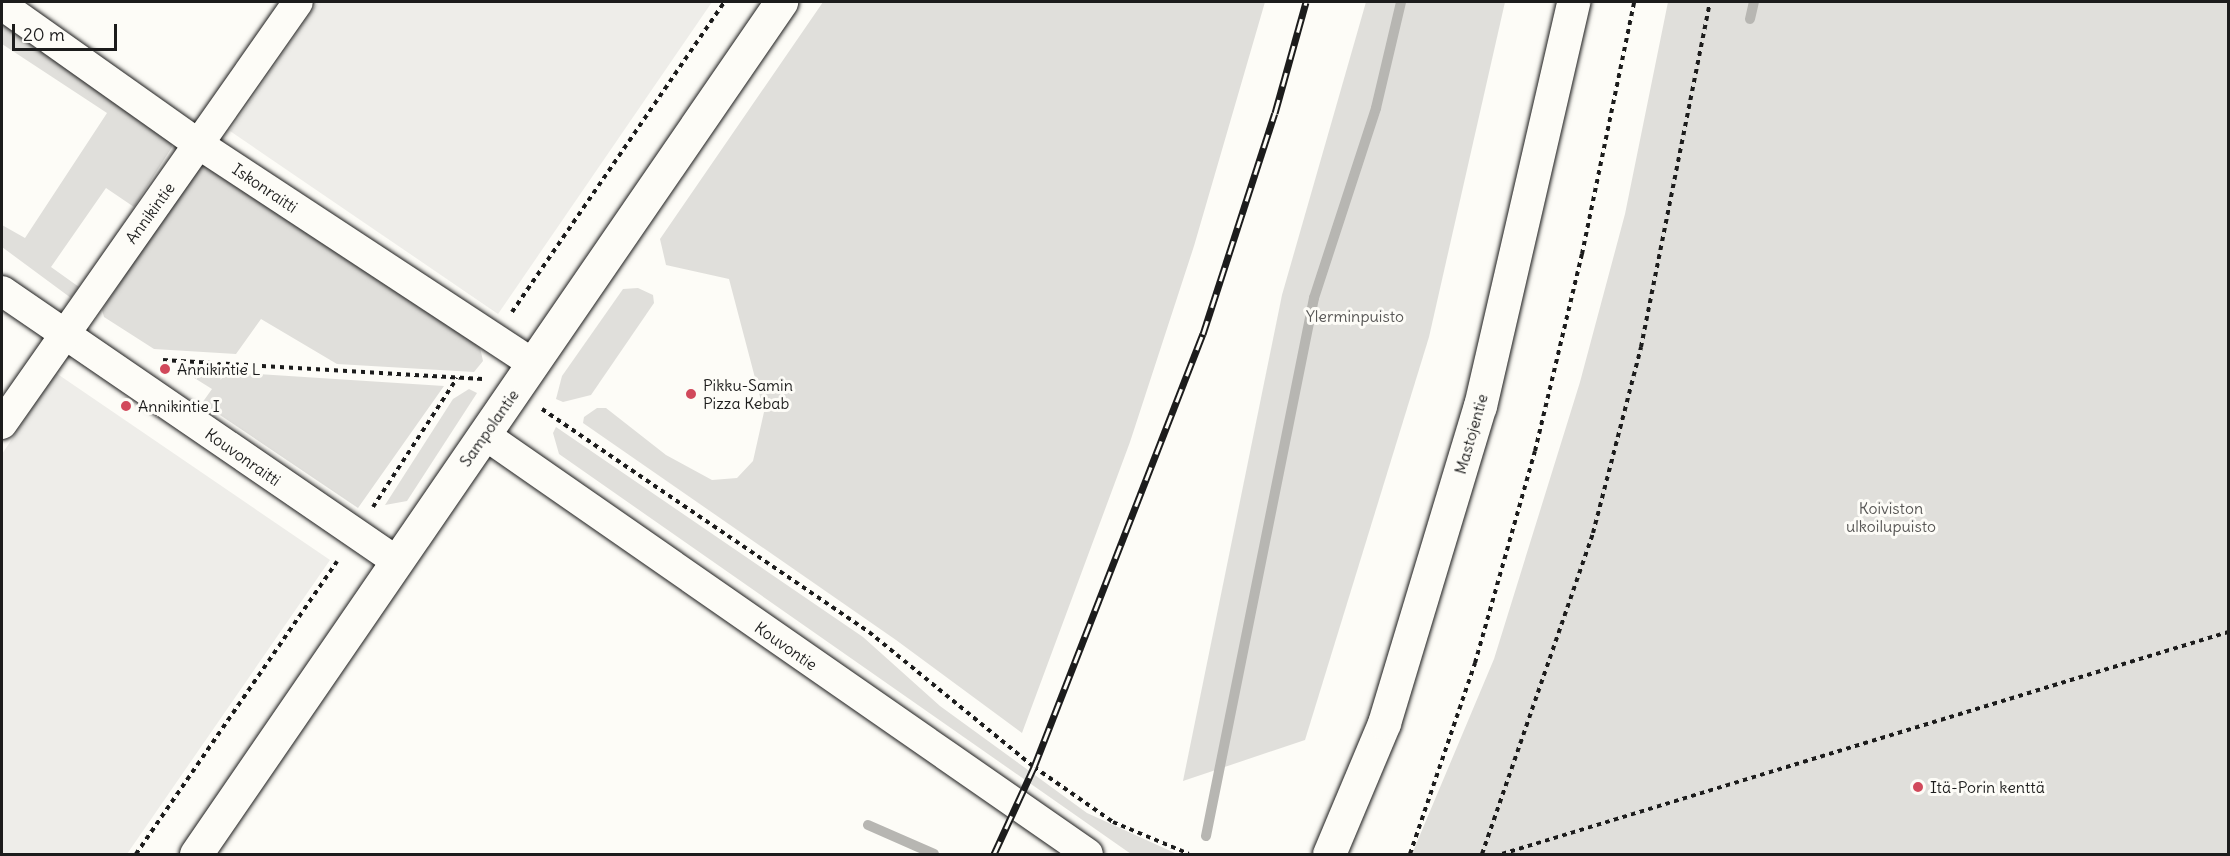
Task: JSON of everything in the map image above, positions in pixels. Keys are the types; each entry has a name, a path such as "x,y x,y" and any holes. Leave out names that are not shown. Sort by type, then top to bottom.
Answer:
{"street":[{"name":"Annikintie","path":"2,424 63,334 200,145 298,2"},
{"name":"Sampolantie","path":"196,855 782,2"},
{"name":"Mastojentie","path":"1329,855 1384,723 1480,406 1573,2"},
{"name":"Iskonraitti","path":"2,5 200,145 493,340 534,364"},
{"name":"Kouvonraitti","path":"2,291 396,561"},
{"name":"Kouvontie","path":"485,435 1088,855"}],"path":[{"path":"481,378 492,362 493,340 724,2"},
{"path":"1410,855 1474,663 1535,451 1582,254 1634,2"},
{"path":"1482,855 1593,533 1641,347 1710,2"},
{"path":"151,359 481,378 513,392 563,421 869,632 1034,767 1104,816 1189,855"},
{"path":"136,855 355,535 458,377"},
{"path":"1502,855 2229,632"}],"shaded area":[{"path":"318,2 712,2 498,314 230,131"},
{"path":"56,373 330,560 127,854 2,854 2,454"}],"green space":[{"path":"823,2 1265,2 1194,246 1130,442 1022,733 896,640 583,423 584,417 597,408 606,408 666,455 712,480 737,478 753,461 764,412 729,279 666,265 660,239"},
{"name":"Ylerminpuisto","path":"1366,2 1505,2 1429,337 1305,740 1183,781 1282,295"},
{"name":"Koiviston ulkoilupuisto","path":"1668,2 2228,2 2228,854 1412,854 1494,659 1580,382 1625,214"},
{"path":"2,22 171,139 172,147 134,207 106,188 51,267 79,287 71,298 2,247 2,225 25,238 107,113 2,44"},
{"path":"199,165 209,165 479,343 483,361 474,372 337,364 261,319 236,354 154,349 104,317 102,310"},
{"path":"638,288 653,295 654,303 591,395 563,402 556,399 562,376 623,289"},
{"path":"180,369 444,386 358,508 202,403 212,389"},
{"path":"469,389 477,393 407,501 385,505 453,399"},
{"path":"556,427 863,637 940,706 1087,813 1177,854 1131,854 559,454 553,433"}],"waterway":[{"path":"1206,836 1314,298 1376,108 1401,2"},
{"path":"1750,19 1754,2"},
{"path":"868,825 934,854"}],"railway":[{"path":"994,854 1034,767 1203,334 1275,113 1306,2"}],"place":[{"name":"Annikintie L","path":"165,369"},
{"name":"Pikku-Samin Pizza Kebab","path":"691,394"},
{"name":"Annikintie I","path":"126,406"},
{"name":"Itä-Porin kenttä","path":"1918,787"}]}
